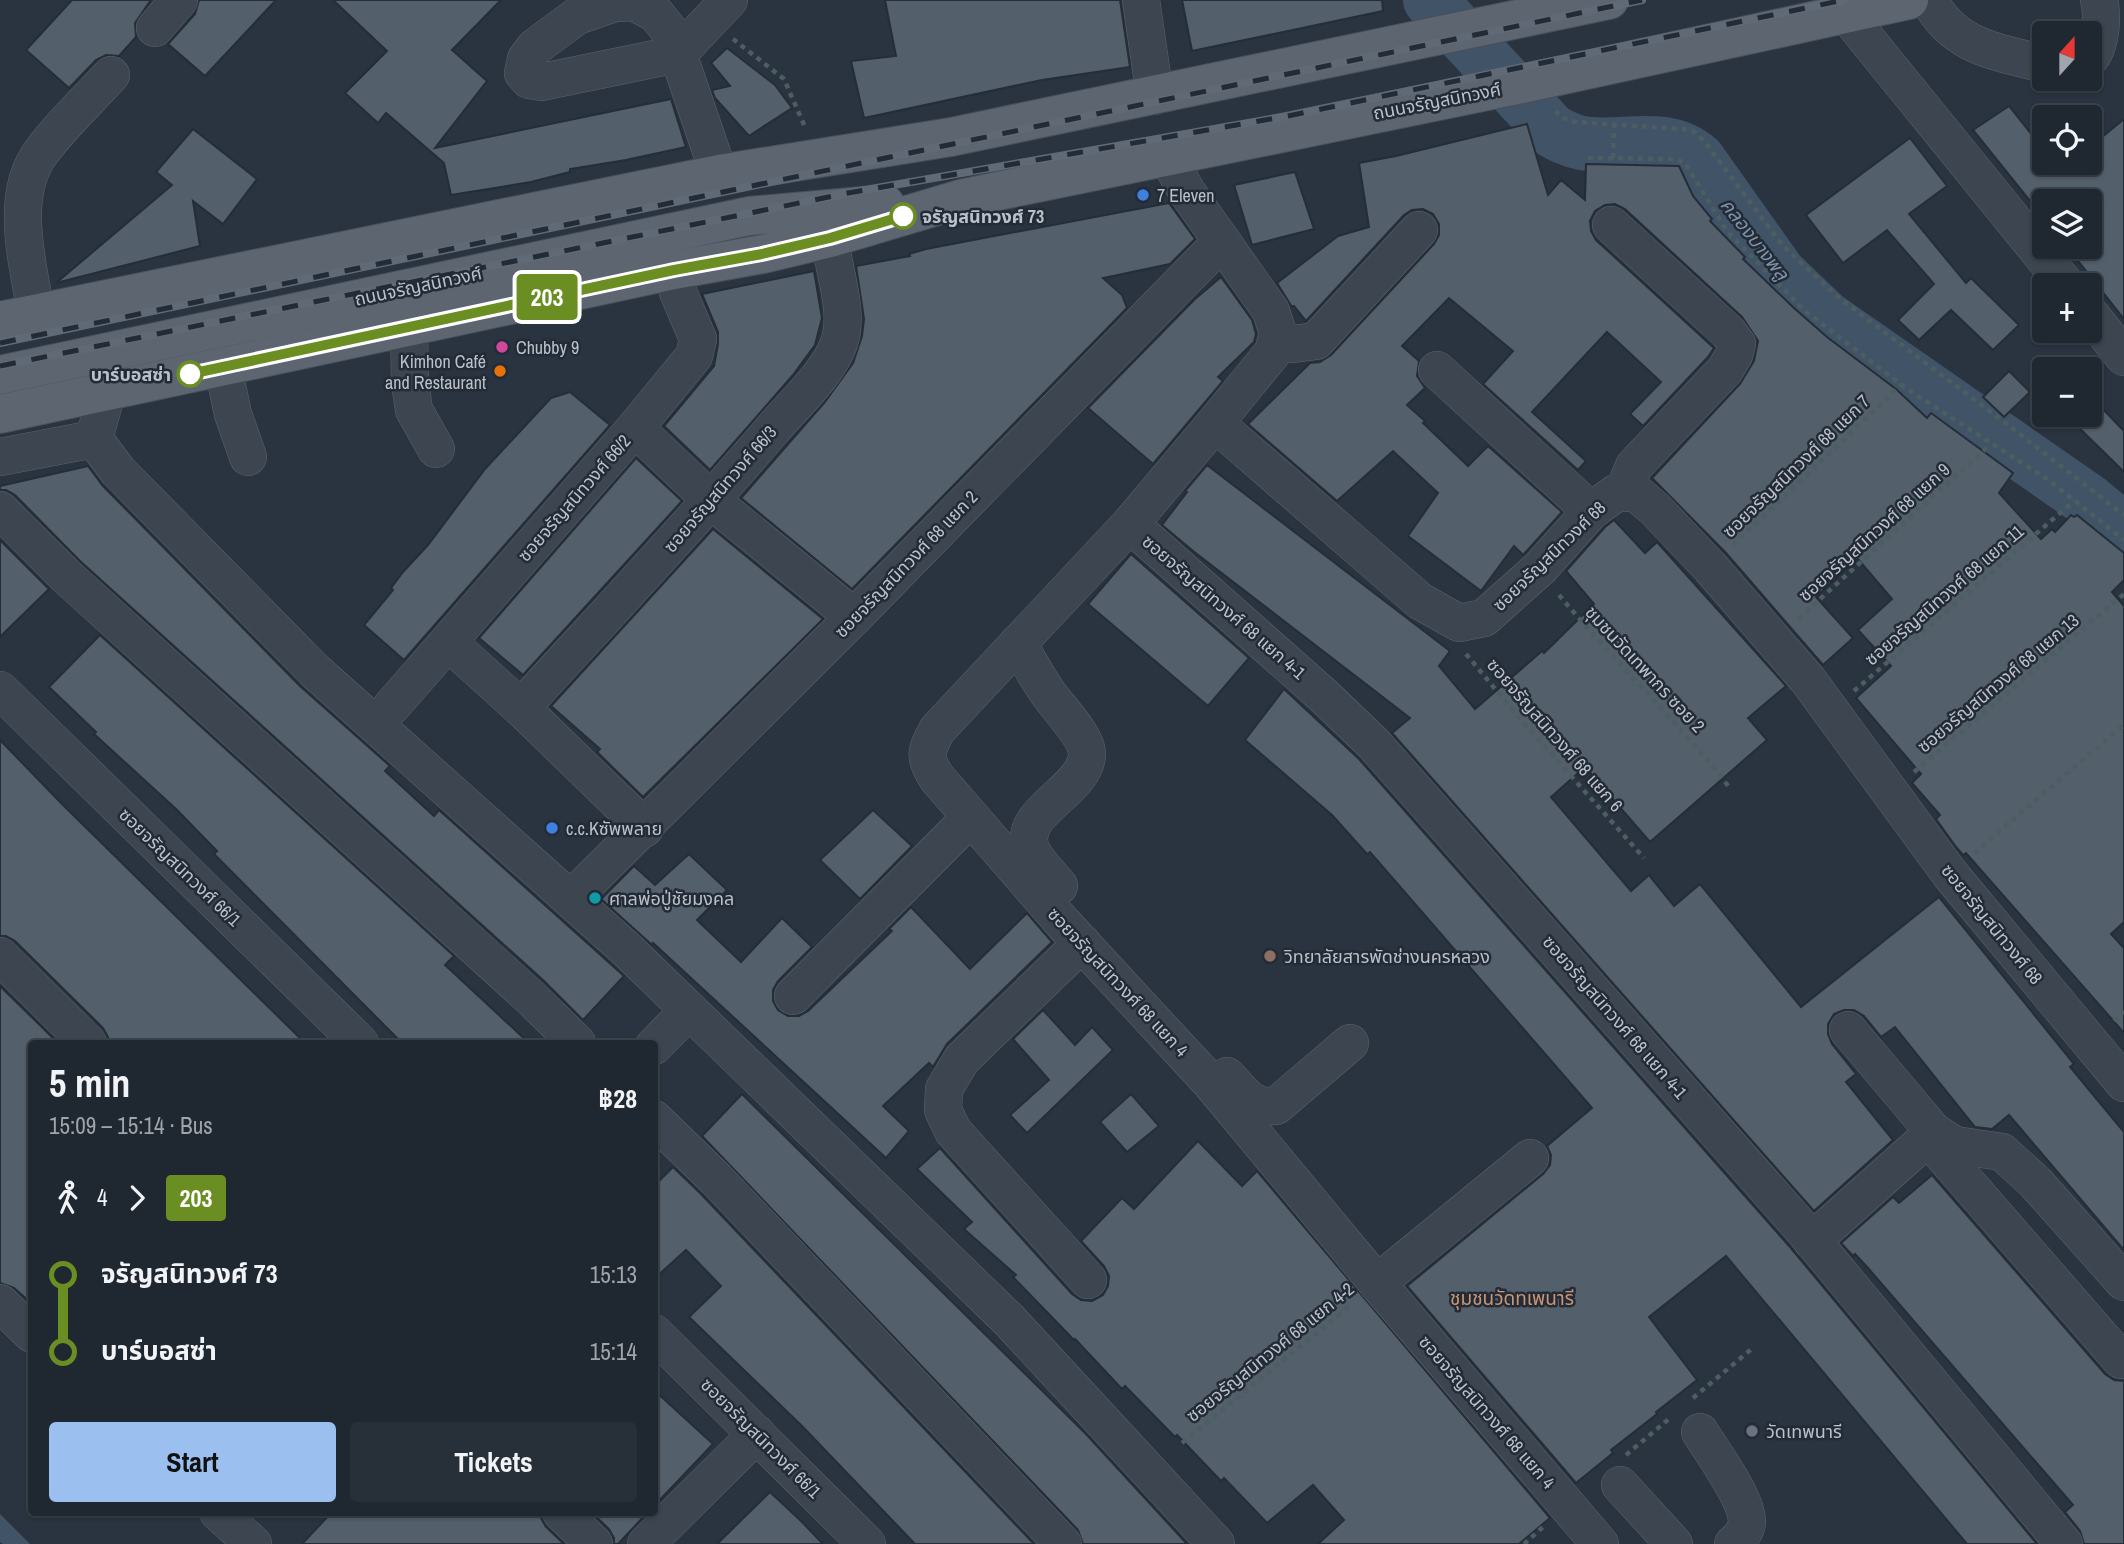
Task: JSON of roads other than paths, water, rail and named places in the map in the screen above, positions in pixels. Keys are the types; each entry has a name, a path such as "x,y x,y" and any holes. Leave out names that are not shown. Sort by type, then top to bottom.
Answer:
{"main road":[{"name":"ถนนจรัญสนิทวงศ์","path":"18,317 719,174 951,137 1609,0"},
{"name":"ถนนจรัญสนิทวงศ์","path":"0,414 674,270 762,254 830,238 964,198 1484,92 1539,94 1909,0"},
{"name":"ถนนจรัญสนิทวงศ์","path":"0,348 618,219 951,137"},
{"name":"ถนนจรัญสนิทวงศ์","path":"0,375 748,216 964,198"}],"street":[{"path":"155,28 179,0"},
{"path":"1141,0 1155,96"},
{"path":"1929,0 1939,18 1958,36 1972,44 2032,61"},
{"path":"2099,0 2100,21"},
{"path":"719,174 678,54 720,10"},
{"path":"1847,15 2056,273"},
{"path":"18,317 24,191 31,170 41,152 111,75"},
{"path":"1167,156 1187,192 1271,311 1278,333 1273,352 1215,423"},
{"path":"1611,225 1728,332 1737,344 1725,370 1634,466 1629,478 1628,492"},
{"path":"1276,342 1293,344 1316,341 1419,230"},
{"name":"ซอยจรัญสนิทวงศ์ 66/3","path":"521,708 712,501 823,370 839,344 844,321 830,238"},
{"name":"ซอยจรัญสนิทวงศ์ 68 แยก 2","path":"586,884 855,617 1222,242"},
{"name":"ซอยจรัญสนิทวงศ์ 66/2","path":"391,707 635,428 694,356 698,339 678,292 674,270"},
{"path":"409,327 410,383 414,410 436,449"},
{"path":"2102,329 2124,357"},
{"path":"223,367 233,414 248,457"},
{"path":"1437,370 1591,511"},
{"path":"94,439 107,392"},
{"name":"ซอยจรัญสนิทวงศ์ 68","path":"1215,423 1420,601 1459,623 1484,618 1541,568 1591,511 1616,493 1636,493 1655,509 1710,567 1832,709 1950,874 2124,1083"},
{"name":"ซอยจรัญสนิทวงศ์ 68 แยก 4","path":"1215,423 1130,524 937,730 927,751 927,763 1082,943 1211,1083 1377,1283 1600,1544"},
{"path":"635,428 712,501 855,617"},
{"path":"0,457 94,439"},
{"path":"94,439 118,471 315,671 625,948 1009,1320 1216,1544"},
{"path":"0,510 66,576 530,997 573,1040"},
{"name":"ซอยจรัญสนิทวงศ์ 68 แยก 4-1","path":"1130,524 1325,696 1374,744 1812,1241 2064,1544"},
{"path":"448,642 521,708 645,828"},
{"path":"1018,643 1046,690 1084,741 1087,754 1081,774 1035,820 1029,836 1031,849 1064,893 1250,1100 1261,1107 1276,1106 1350,1043"},
{"name":"ซอยจรัญสนิทวงศ์ 66/1","path":"0,690 357,1040"},
{"path":"793,996 971,817"},
{"path":"1082,943 962,1059 944,1089 943,1110 953,1131 1088,1280"},
{"path":"0,956 85,1040"},
{"path":"658,1042 689,1010"},
{"path":"1848,1030 1931,1135 2121,1360"},
{"path":"658,1123 716,1179 1063,1544"},
{"path":"1812,1241 1931,1135"},
{"path":"1931,1135 1955,1145 2002,1152 2035,1182 2124,1282"},
{"path":"1377,1283 1530,1158"},
{"path":"0,1303 28,1330"},
{"name":"ซอยจรัญสนิทวงศ์ 66/1","path":"658,1338 867,1544"},
{"path":"1687,1416 1744,1505 1747,1524 1740,1538 1733,1544"},
{"path":"646,1544 757,1434"},
{"path":"1619,1473 1674,1544"},
{"path":"222,1516 253,1544"},
{"path":"565,1516 594,1544"}],"water":[{"path":"0,1514 30,1544 0,1542"}],"waterway":[{"name":"คลองบางพลู","path":"1430,0 1551,130 1574,141 1597,145 1658,143 1686,151 1699,160 1779,273 1826,318 2089,501 2124,530"}],"railway":[{"path":"0,343 1642,0"},
{"path":"0,366 848,193 1288,116 1844,0"}],"place":[{"name":"7 Eleven","path":"1143,195"},
{"name":"จรัญสนิทวงศ์ 73","path":"903,216"},
{"name":"Chubby 9","path":"502,347"},
{"name":"Kimhon Café and Restaurant","path":"500,371"},
{"name":"บาร์บอสซ่า","path":"190,374"},
{"name":"c.c.Kซัพพลาย","path":"552,828"},
{"name":"ศาลพ่อปู่ชัยมงคล","path":"595,898"},
{"name":"วิทยาลัยสารพัดช่างนครหลวง","path":"1270,956"},
{"name":"วัดเทพนารี","path":"1752,1431"}],"district":[{"name":"ชุมชนวัดทเพนารี","path":"1512,1298"}]}
